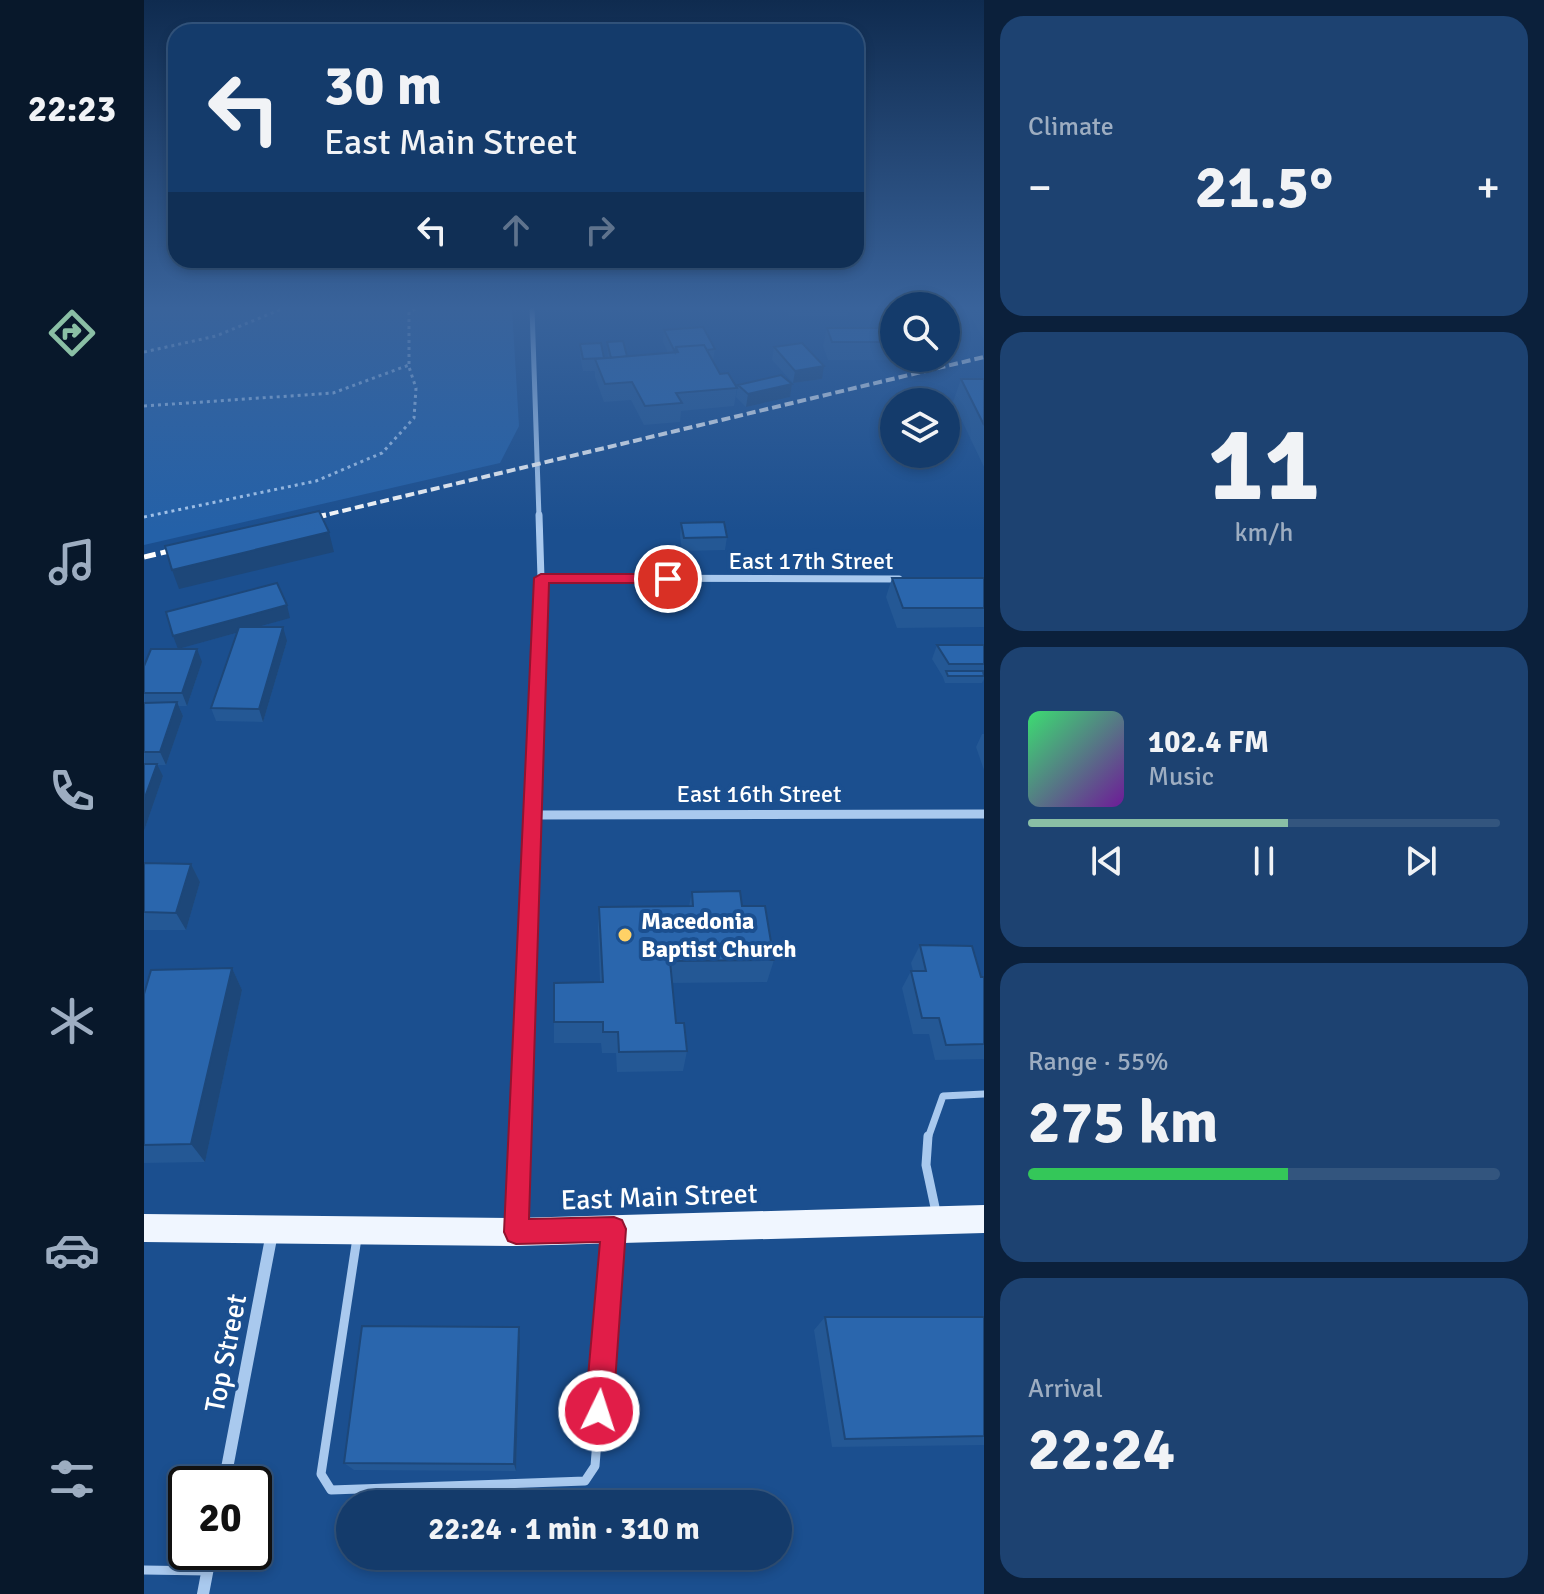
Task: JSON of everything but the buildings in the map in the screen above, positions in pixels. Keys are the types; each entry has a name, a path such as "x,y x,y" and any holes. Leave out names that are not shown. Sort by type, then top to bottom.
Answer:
{"main road":[{"name":"East Main Street","path":"144,1228 272,1232 516,1232 984,1219"}],"street":[{"path":"516,1232 541,578 534,382"},
{"name":"East 17th Street","path":"541,578 905,579"},
{"name":"East 16th Street","path":"533,815 984,814"},
{"name":"Top Street","path":"227,1466 272,1232"},
{"path":"203,1594 208,1571"}],"lane":[{"path":"938,1220 923,1160 928,1130 943,1096 984,1094"},
{"path":"358,1232 321,1474 331,1490 585,1481 595,1466 614,1229"},
{"path":"144,1570 208,1571"}],"path":[{"path":"144,406 180,400 324,395 366,382"},
{"path":"144,517 316,481 382,453 414,418 414,382"}],"shaded area":[{"path":"144,382 516,382 519,426 500,463 144,545"}],"railway":[{"path":"317,517 878,382"},
{"path":"317,517 326,515"},
{"path":"299,521 317,517"},
{"path":"144,557 186,547"}],"place":[{"name":"Macedonia Baptist Church","path":"625,935"}],"route":[{"path":"599,1411 614,1229 516,1232 541,578 668,579"}]}
